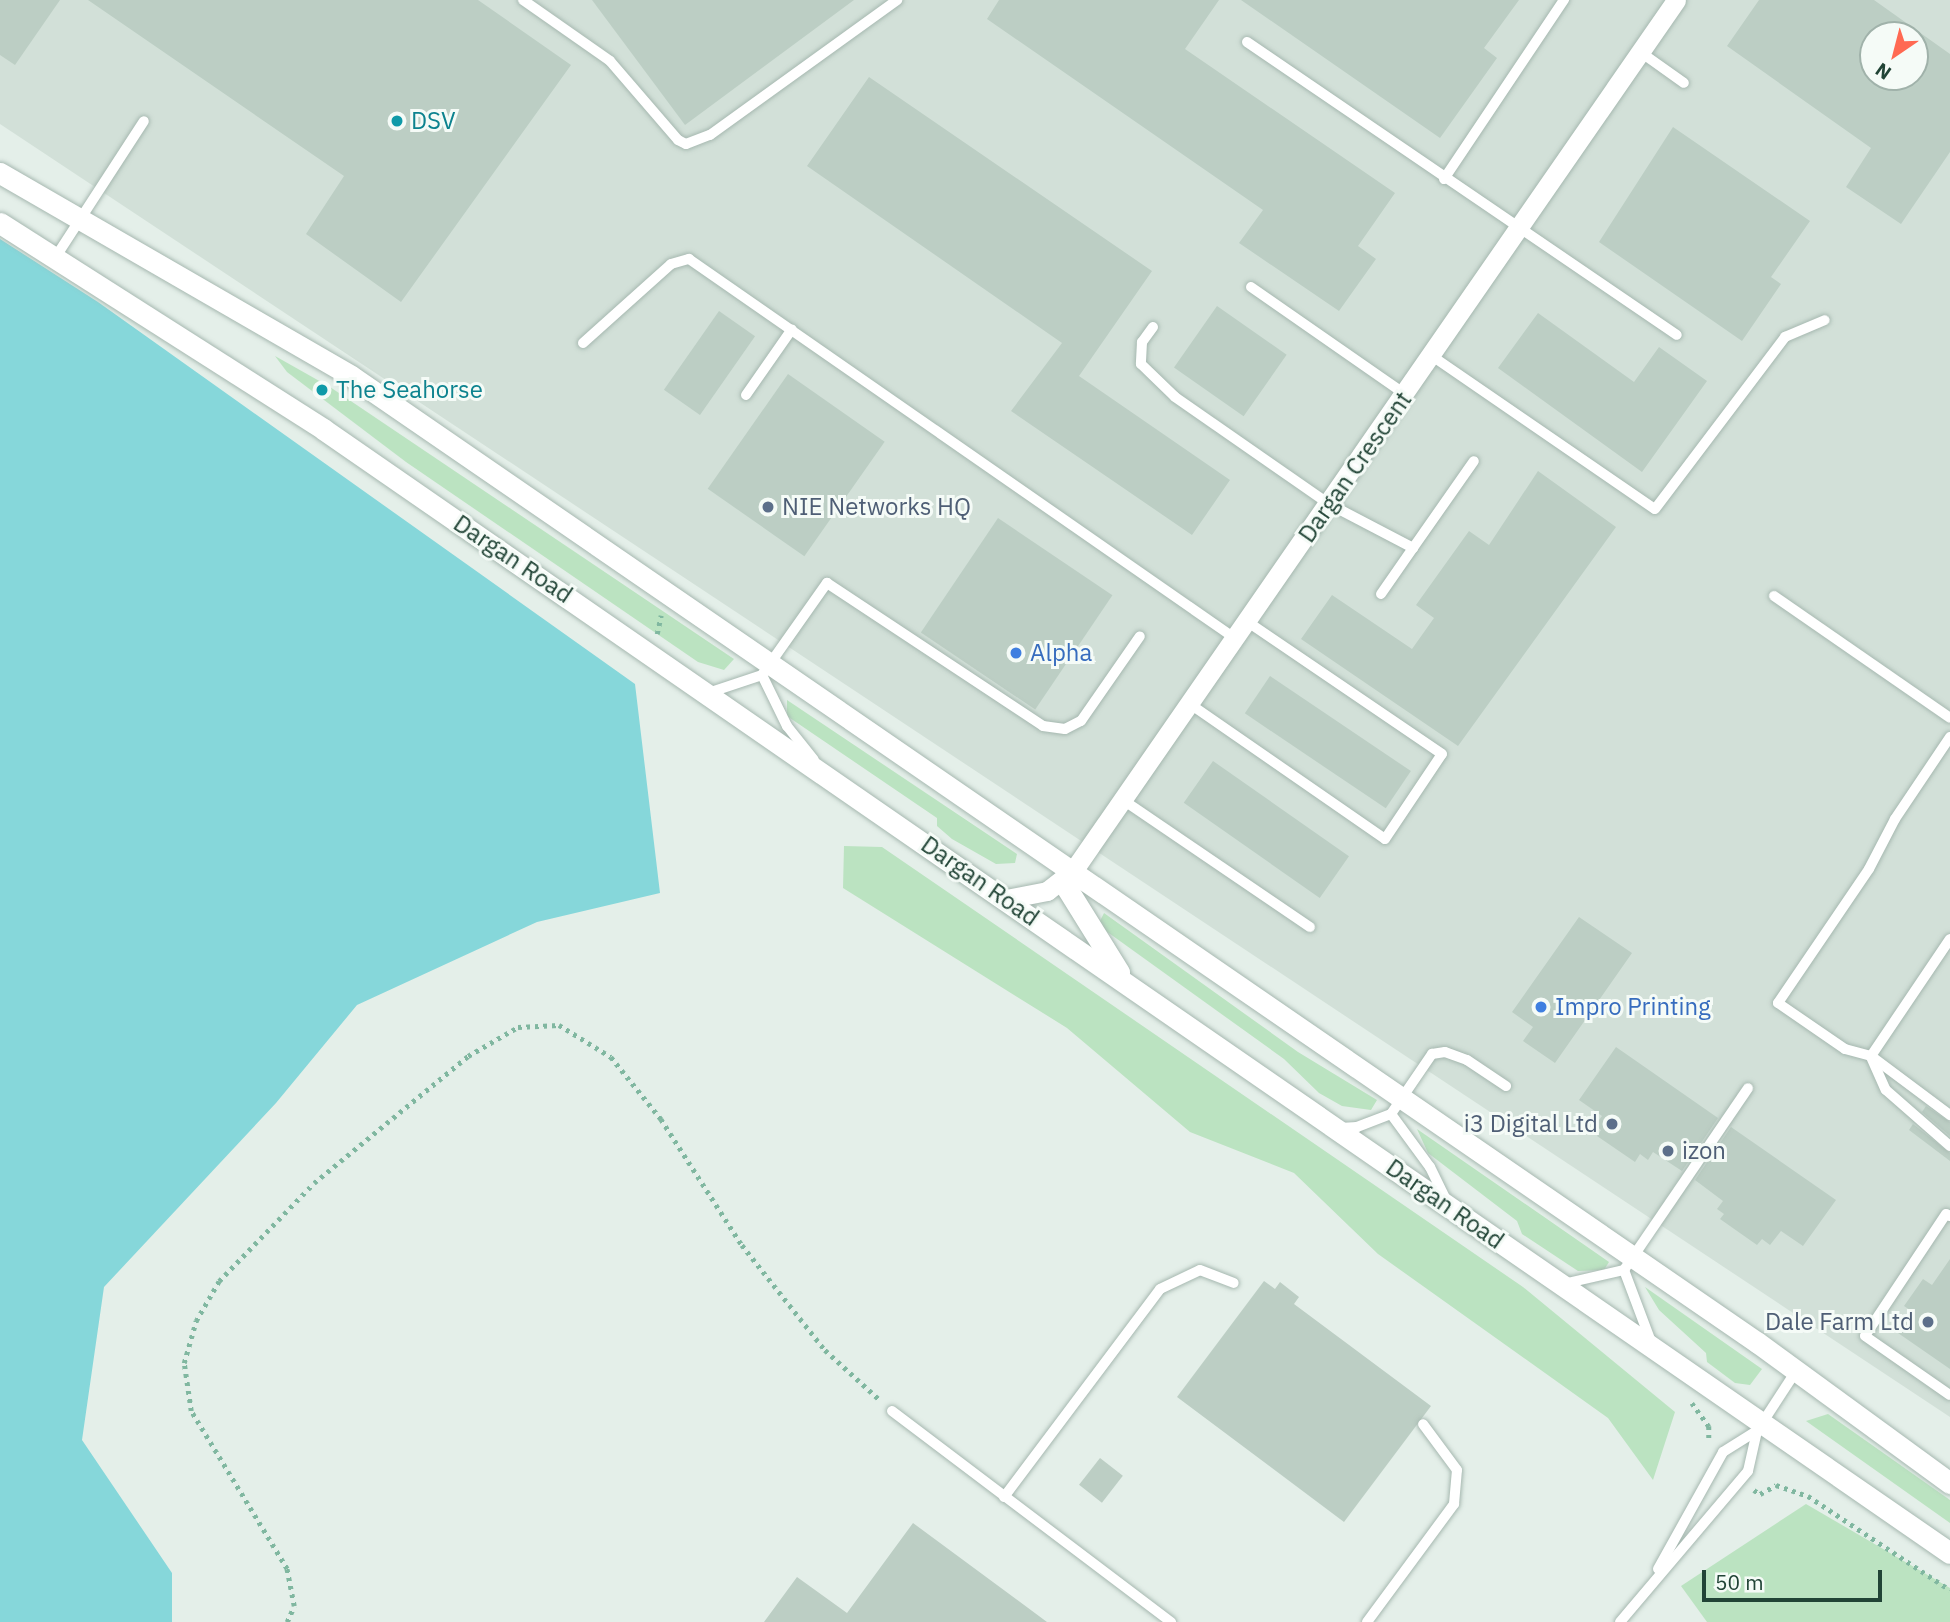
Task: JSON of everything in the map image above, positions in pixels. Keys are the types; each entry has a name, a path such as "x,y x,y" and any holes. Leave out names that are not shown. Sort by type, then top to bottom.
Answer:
{"street":[{"name":"Dargan Crescent","path":"1068,876 1406,394 1675,0"},
{"path":"0,173 351,376 666,590 766,668 1397,1106 1628,1264 1796,1371 1950,1483"},
{"name":"Dargan Road","path":"0,223 323,429 1654,1348 1760,1427 1945,1544"},
{"path":"1006,899 1047,891 1068,876"},
{"path":"1068,876 1126,983"}],"lane":[{"path":"523,0 610,61 678,141 687,144 710,135 898,0"},
{"path":"1444,179 1564,0"},
{"path":"1247,41 1518,230 1677,335"},
{"path":"1639,51 1684,83"},
{"path":"55,258 144,121"},
{"path":"583,343 681,259 696,262 1236,639"},
{"path":"1251,287 1406,394"},
{"path":"1432,356 1655,509 1785,337 1825,320"},
{"path":"1153,327 1142,342 1141,364 1175,397 1329,504 1413,548"},
{"path":"746,395 792,329"},
{"path":"1381,594 1474,461"},
{"path":"708,693 766,668 827,583 1043,726 1065,729 1081,722 1140,636"},
{"path":"1774,596 1950,718"},
{"path":"1190,704 1385,839 1442,754 1248,622"},
{"path":"766,668 787,726 826,774"},
{"path":"1950,737 1895,819 1869,869 1778,1003 1845,1049 1871,1056 1950,1115"},
{"path":"1123,800 1310,928"},
{"path":"1871,1056 1950,939"},
{"path":"1336,1129 1357,1127 1397,1106 1432,1054 1444,1052 1468,1060 1506,1086"},
{"path":"1871,1056 1886,1090 1950,1146"},
{"path":"1562,1285 1628,1264 1748,1088"},
{"path":"1397,1106 1449,1207"},
{"path":"1950,1216 1947,1214 1865,1336 1950,1395"},
{"path":"1628,1264 1654,1348"},
{"path":"1004,1497 1160,1289 1200,1270 1234,1283"},
{"path":"1620,1622 1651,1582 1713,1517 1748,1471 1760,1427 1796,1371"},
{"path":"892,1411 1171,1622"},
{"path":"1367,1622 1454,1504 1457,1470 1423,1424"},
{"path":"1651,1582 1723,1452 1760,1427"}],"path":[{"path":"653,656 666,590"},
{"path":"287,1622 294,1606 287,1569 191,1411 184,1363 196,1321 219,1281 314,1184 468,1056 518,1027 559,1026 611,1057 661,1119 742,1245 825,1350 892,1411"}],"shaded area":[{"path":"0,0 1950,0 1950,1417 0,124"}],"green space":[{"path":"275,356 330,387 734,659 724,670 698,662 406,462 287,372"},
{"path":"787,700 1017,854 1015,863 996,864 952,839 937,826 937,818 787,716"},
{"path":"844,846 882,847 1523,1287 1675,1412 1653,1480 1608,1418 1378,1254 1294,1173 1190,1132 1067,1028 843,888"},
{"path":"1104,913 1298,1052 1377,1100 1371,1110 1342,1106 1319,1093 1284,1059 1106,931 1099,923"},
{"path":"1417,1129 1609,1262 1604,1270 1578,1271 1522,1234 1517,1221 1428,1153"},
{"path":"1645,1287 1762,1369 1750,1385 1735,1383 1707,1362 1706,1353 1659,1310"},
{"path":"1828,1414 1950,1500 1950,1523 1806,1421"},
{"path":"1806,1504 1950,1588 1950,1622 1707,1622 1681,1586"}],"water":[{"path":"0,239 98,302 635,684 660,893 537,922 357,1005 276,1103 104,1287 82,1440 172,1573 172,1622 0,1622"}],"building":[{"path":"0,0 60,0 15,65 0,55"},
{"name":"DSV","path":"88,0 478,0 571,65 401,302 306,234 344,176"},
{"path":"592,0 854,0 685,125"},
{"path":"999,0 1219,0 1185,49 1395,193 1358,246 1376,259 1339,311 1239,243 1263,210 987,19"},
{"path":"1241,0 1519,0 1484,48 1497,58 1440,138"},
{"path":"1759,0 1874,0 1904,21 1859,21 1859,91 1929,91 1929,39 1950,54 1950,152 1901,224 1846,187 1871,148 1727,46"},
{"path":"869,77 1152,271 1079,376 1230,480 1192,535 1011,411 1062,343 807,166"},
{"path":"1673,127 1810,221 1771,277 1781,284 1742,341 1599,242"},
{"path":"1217,306 1287,355 1244,416 1174,367"},
{"path":"719,311 755,336 700,415 664,390"},
{"path":"1538,313 1634,382 1659,347 1707,381 1642,472 1498,368"},
{"path":"788,374 885,442 804,556 708,489"},
{"path":"1538,471 1616,527 1458,746 1301,639 1332,595 1412,649 1434,618 1416,605 1469,531 1489,545"},
{"path":"998,518 1112,595 1035,710 921,632"},
{"path":"1270,676 1411,771 1386,808 1245,713"},
{"path":"1213,761 1349,856 1320,898 1184,803"},
{"path":"1579,917 1632,953 1555,1063 1523,1041 1533,1027 1512,1012"},
{"path":"1616,1047 1718,1118 1682,1171 1653,1152 1648,1160 1640,1154 1635,1162 1597,1136 1601,1130 1595,1125 1602,1116 1579,1100"},
{"path":"1926,1106 1950,1122 1950,1136 1922,1112"},
{"path":"1913,1124 1950,1153 1950,1161 1909,1130"},
{"path":"1731,1127 1836,1200 1803,1246 1781,1231 1770,1245 1762,1239 1757,1245 1720,1219 1724,1214 1717,1209 1723,1201 1695,1180"},
{"name":"Dale Farm Ltd","path":"1950,1259 1950,1369 1898,1333 1913,1312 1904,1306 1923,1279 1932,1285"},
{"path":"1264,1281 1275,1289 1280,1282 1299,1297 1294,1304 1431,1406 1344,1522 1177,1397"},
{"path":"1100,1458 1123,1476 1102,1503 1079,1485"},
{"path":"913,1523 1047,1622 764,1622 797,1577 847,1613"}],"place":[{"name":"DSV","path":"397,121"},
{"name":"The Seahorse","path":"322,390"},
{"name":"NIE Networks HQ","path":"768,507"},
{"name":"Alpha","path":"1016,653"},
{"name":"Impro Printing","path":"1541,1007"},
{"name":"i3 Digital Ltd","path":"1612,1124"},
{"name":"izon","path":"1668,1151"},
{"name":"Dale Farm Ltd","path":"1928,1322"}]}
